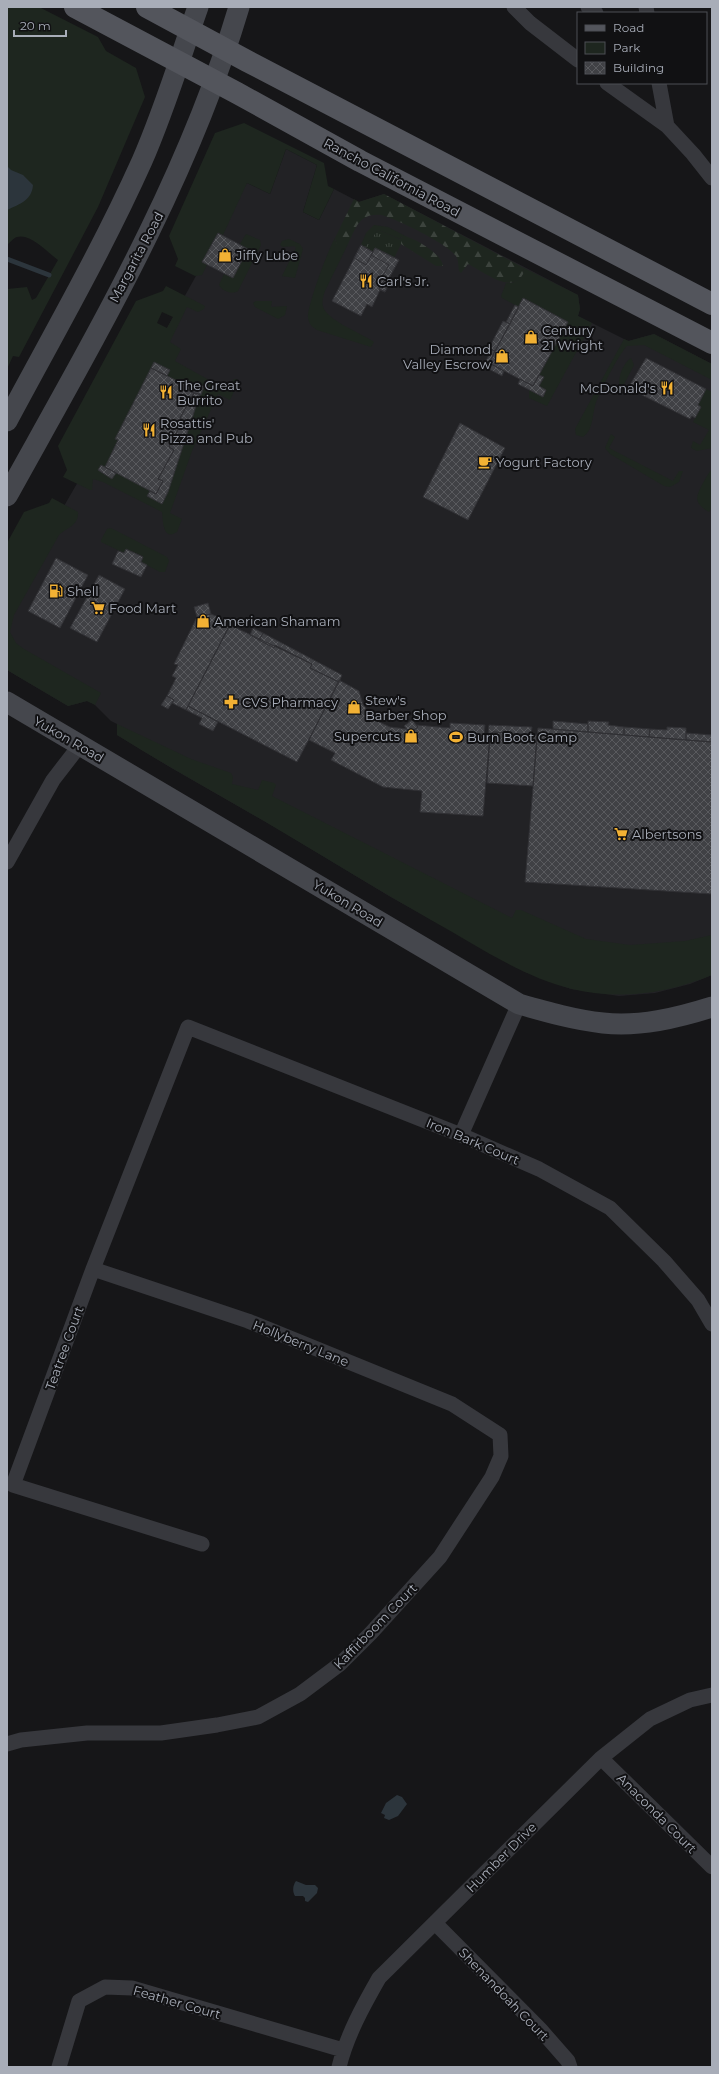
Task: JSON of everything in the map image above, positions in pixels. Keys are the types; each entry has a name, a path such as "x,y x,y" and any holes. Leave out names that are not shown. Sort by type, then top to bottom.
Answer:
{"main road":[{"name":"Rancho California Road","path":"75,7 360,161 712,343"},
{"path":"147,7 225,50 712,304"},
{"path":"7,422 118,213 142,159 198,7"},
{"name":"Margarita Road","path":"7,496 151,230 181,168 214,81 239,7"},
{"name":"Yukon Road","path":"7,702 519,1004 570,1018 605,1023 645,1023 682,1016 712,1007"}],"street":[{"path":"514,7 530,23 577,59"},
{"path":"608,84 667,126 693,154 712,178"},
{"path":"659,84 667,126"},
{"path":"7,862 53,780 80,745"},
{"path":"461,1135 519,1004"},
{"name":"Iron Bark Court","path":"188,1027 461,1135 539,1169 610,1208 664,1261 698,1300 712,1324"},
{"name":"Teatree Court","path":"188,1027 93,1269 13,1485 202,1544"},
{"name":"Hollyberry Lane","path":"93,1269 248,1321 444,1401 500,1435"},
{"name":"Kaffirboom Court","path":"7,1744 21,1740 88,1733 161,1733 217,1725 258,1717 300,1694 340,1664 371,1633 440,1557 492,1477 501,1456 500,1435"},
{"name":"Humber Drive","path":"339,2067 343,2050 359,2014 379,1978 601,1758 650,1719 690,1700 712,1695"},
{"name":"Anaconda Court","path":"601,1758 712,1867"},
{"name":"Shenandoah Court","path":"434,1924 540,2029 568,2061 570,2067"},
{"name":"Feather Court","path":"58,2067 79,2001 105,1987 132,1988 343,2050"}],"shaded area":[{"path":"286,149 317,165 303,212 319,220 334,189 359,202 384,194 578,295 580,309 578,316 628,341 654,334 712,364 712,975 690,984 655,993 619,996 571,989 525,972 389,896 117,735 117,724 111,721 94,704 87,701 68,706 7,670 7,596 64,506 197,274 204,239 247,183 270,194"},
{"path":"7,166 11,170 23,175 33,185 28,198 7,210"},
{"path":"397,1795 402,1797 407,1804 398,1816 389,1820 384,1818 385,1815 381,1813 386,1803"},
{"path":"296,1881 306,1885 315,1885 318,1888 317,1893 308,1902 305,1901 303,1896 295,1896 293,1888"}],"green space":[{"path":"7,7 39,7 98,37 106,51 136,68 145,97 98,207 19,357 13,356 7,369 7,289 27,287 32,300 36,298 58,260 39,244 28,238 14,238 7,245"},
{"path":"244,123 324,163 328,186 334,189 319,220 303,212 317,165 286,149 270,194 247,183 223,235 218,233 202,262 207,265 202,275 195,276 175,266 178,259 169,236 215,133"},
{"path":"384,194 522,267 524,272 519,279 513,282 498,280 468,264 461,273 459,271 457,258 451,251 421,232 382,215 368,216 357,226 348,244 345,246 337,244 335,238 354,199 359,202"},
{"path":"374,225 388,227 407,237 401,237 400,239 378,230 365,247 361,245 366,233"},
{"path":"378,230 401,240 401,244 394,258 375,248 373,252 365,247"},
{"path":"246,234 260,240 261,245 238,291 233,293 227,292 219,285 224,274 233,278 248,249 240,244"},
{"path":"404,236 409,237 427,247 438,257 443,266 436,266 401,244 400,239"},
{"path":"335,238 335,241 345,246 348,244 325,291 323,307 333,318 374,342 371,347 317,330 308,320 314,291 323,265"},
{"path":"289,239 300,244 303,249 295,278 282,276 296,248 294,246 283,247 280,245 282,241"},
{"path":"522,267 578,295 580,309 578,316 592,323 547,406 529,398 529,390 543,397 546,390 539,386 544,377 539,375 568,322 524,298 519,307 502,298 501,296 506,283 512,283 521,277 524,272"},
{"path":"166,286 205,306 204,309 198,312 187,307 170,342 181,349 175,361 227,390 234,379 239,381 230,400 218,394 192,451 170,513 182,519 177,532 172,534 166,532 162,512 103,482 93,479 92,490 90,490 63,477 67,470 58,446 136,301 163,291","holes":["162,312 173,317 167,328 157,323"]},
{"path":"256,301 272,301 271,307 287,306 285,315 278,319 255,307 253,303"},
{"path":"654,334 712,364 712,380 644,345 627,346 614,365 600,393 589,431 583,437 576,435 575,429 624,339 629,341"},
{"path":"631,358 634,365 620,392 619,383 622,369"},
{"path":"706,389 712,392 712,448 697,451 691,448 693,441 700,445 709,430 693,422 701,407 698,405"},
{"path":"611,434 615,437 609,448 673,481 679,471 683,471 679,482 670,487 664,486 610,454 605,448"},
{"path":"712,469 712,507 709,512 698,503 697,496"},
{"path":"52,498 78,512 78,517 72,526 59,535 14,615 10,632 16,643 24,649 101,693 95,705 87,701 68,706 7,670 7,543 24,512 49,503"},
{"path":"111,528 167,557 169,561 165,572 160,572 141,562 143,556 126,549 124,553 101,542 107,529"},
{"path":"117,724 191,759 231,773 233,777 232,784 258,790 262,780 274,783 276,785 272,796 512,918 516,910 521,910 586,939 630,945 685,941 712,935 712,975 695,982 660,991 625,994 608,994 572,989 535,977 482,950 117,735"}],"building":[{"name":"Jiffy Lube","path":"218,233 248,249 233,278 202,262"},
{"name":"Carl's Jr.","path":"361,245 373,252 375,248 399,260 388,280 390,282 385,292 380,290 372,307 367,304 361,316 332,301"},
{"path":"361,245 373,252 366,265 354,258"},
{"path":"375,248 399,260 388,280 382,277 389,265 371,255"},
{"path":"385,279 390,282 385,292 379,289"},
{"path":"523,298 568,322 533,386 489,363"},
{"path":"515,305 519,307 510,324 506,322"},
{"path":"503,321 510,324 495,351 489,348"},
{"path":"492,350 495,351 489,363 504,371 502,376 483,366"},
{"name":"McDonald's","path":"646,358 706,389 698,405 701,407 695,418 692,416 690,419 628,388"},
{"path":"154,362 170,370 167,376 151,368"},
{"name":"Rosattis' Pizza and Pub","path":"151,368 192,388 191,392 194,393 180,418 183,420 169,447 174,450 158,479 163,481 156,494 105,467 118,440 115,439"},
{"path":"539,375 544,377 539,386 546,390 543,397 518,384 520,379 533,386"},
{"path":"194,383 204,386 201,395 191,392"},
{"path":"194,393 200,394 168,492 162,504 147,496 150,491 156,494 163,481 158,479 174,450 169,447 183,420 180,418"},
{"path":"460,423 505,448 468,520 423,497"},
{"path":"101,465 116,473 112,479 98,470"},
{"path":"126,549 143,557 141,562 147,565 141,577 112,564 118,551 124,553"},
{"path":"56,558 88,575 60,628 28,611"},
{"name":"Food Mart","path":"99,575 125,589 97,642 70,628"},
{"path":"208,603 211,614 197,617 194,607"},
{"path":"211,614 228,621 226,625 229,626 186,710 172,703 174,700 167,696 176,678 172,676 178,665 174,664 197,617"},
{"name":"CVS Pharmacy","path":"230,625 312,664 310,668 339,682 297,762 188,706"},
{"path":"253,628 263,633 259,640 250,635"},
{"path":"263,633 342,675 339,682 310,668 312,664 275,645 274,648 259,640"},
{"path":"339,680 359,691 363,704 373,719 390,727 407,729 410,733 418,727 416,725 450,728 450,723 485,725 484,735 490,735 483,816 420,812 422,791 383,787 331,760 335,753 309,740"},
{"path":"167,696 174,700 168,709 161,705"},
{"path":"188,706 218,722 213,731 199,724 202,718 186,710"},
{"path":"412,720 418,727 410,733 404,726"},
{"path":"553,721 588,724 588,732 553,729"},
{"path":"588,721 609,722 608,725 624,727 624,735 588,732"},
{"path":"489,725 532,727 531,735 493,732 488,735"},
{"path":"624,727 650,729 649,737 624,735"},
{"path":"667,727 686,728 686,740 649,737 650,729 667,730"},
{"name":"Albertsons","path":"538,728 712,742 712,894 525,882"},
{"path":"493,732 537,735 533,786 487,783 490,735"},
{"path":"686,733 712,735 712,742 686,740"}],"waterway":[{"path":"7,259 49,275"}],"place":[{"name":"Jiffy Lube","path":"225,255"},
{"name":"Carl's Jr.","path":"366,281"},
{"name":"Century 21 Wright","path":"531,337"},
{"name":"Diamond Valley Escrow","path":"502,356"},
{"name":"McDonald's","path":"667,388"},
{"name":"The Great Burrito","path":"166,392"},
{"name":"Rosattis' Pizza and Pub","path":"149,430"},
{"name":"Yogurt Factory","path":"485,462"},
{"name":"Shell","path":"56,591"},
{"name":"Food Mart","path":"98,608"},
{"name":"American Shamam","path":"203,621"},
{"name":"CVS Pharmacy","path":"231,702"},
{"name":"Stew's Barber Shop","path":"354,707"},
{"name":"Supercuts","path":"411,736"},
{"name":"Burn Boot Camp","path":"456,737"},
{"name":"Albertsons","path":"621,834"}]}
